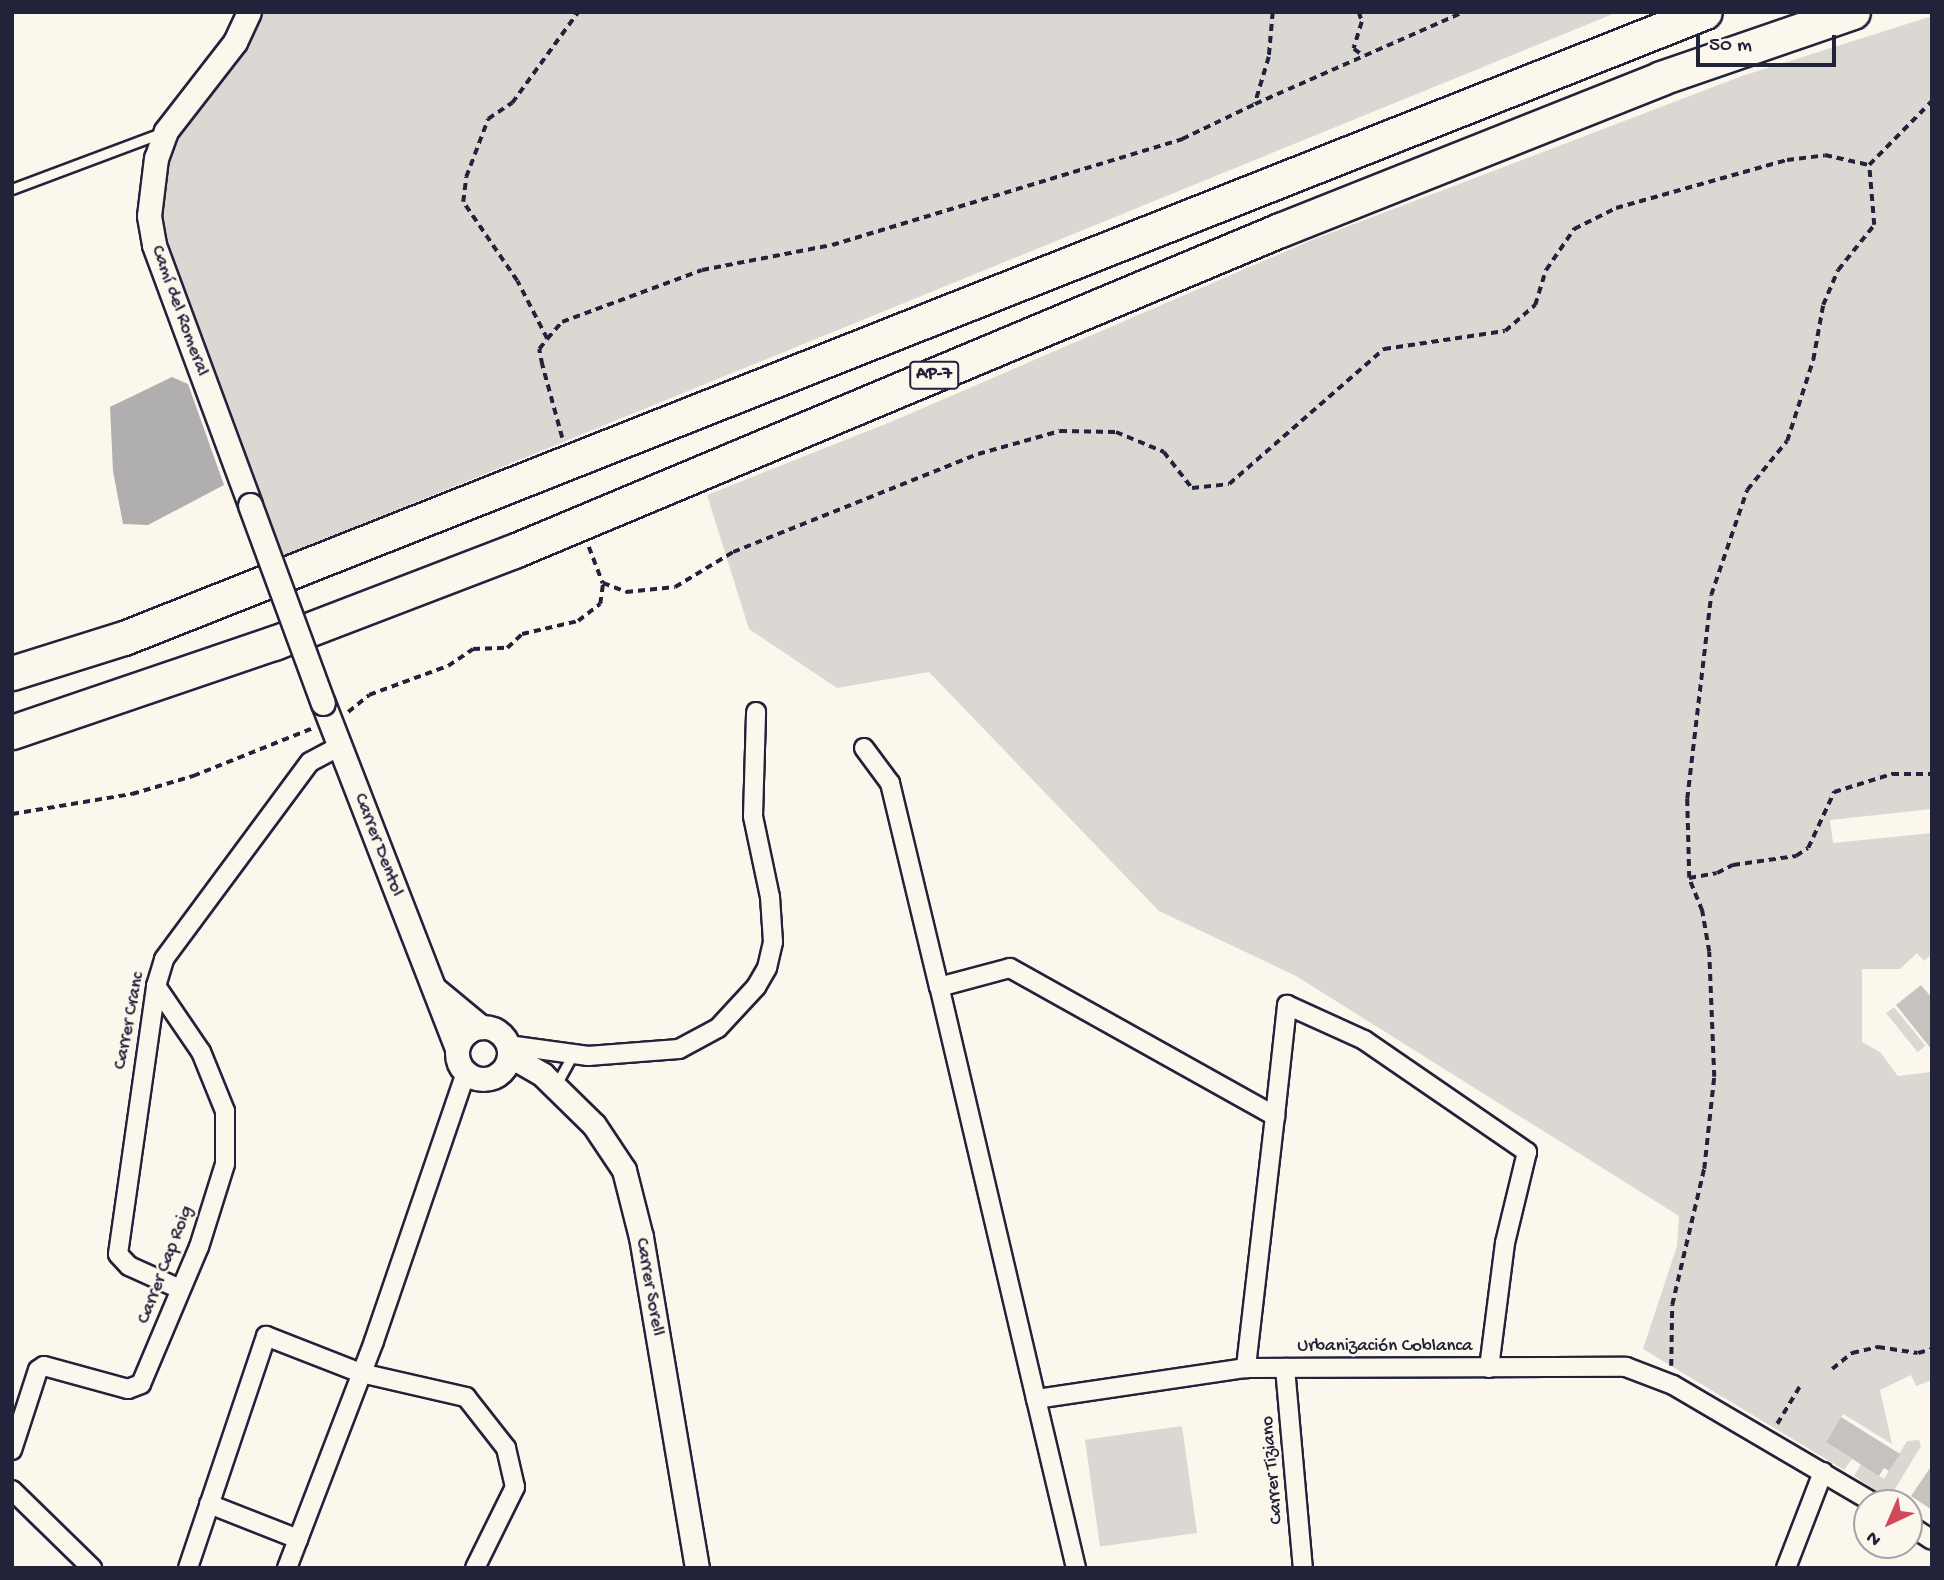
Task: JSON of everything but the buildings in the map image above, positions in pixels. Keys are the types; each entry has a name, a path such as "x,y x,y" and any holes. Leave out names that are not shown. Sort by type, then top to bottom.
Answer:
{"highway":[{"path":"12,673 124,638 1704,12"},
{"name":"AP-7","path":"12,732 274,643 514,551 1293,225 1661,78 1853,12"}],"street":[{"name":"Camí del Romeral","path":"249,12 235,42 166,131 150,187 153,245 327,713"},
{"path":"509,1050 573,1054 658,1053 700,1041 739,1008 767,968 772,920 753,816 756,712"},
{"name":"Carrer Dentol","path":"327,713 457,1049"},
{"name":"Carrer Cranc","path":"180,1289 129,1266 118,1254 146,1041 154,993 164,959 310,762 340,746"},
{"path":"864,748 890,783 1076,1568"},
{"path":"939,987 1010,968 1275,1116"},
{"name":"Carrer Dentol","path":"433,987 481,1027"},
{"name":"Carrer Cap Roig","path":"12,1450 38,1370 44,1366 128,1389 142,1384 225,1164 225,1111 201,1052 154,993"},
{"path":"1246,1368 1287,1005 1364,1040 1527,1152 1505,1243 1489,1368"},
{"path":"146,1041 163,1024 185,1030"},
{"path":"287,1568 361,1373 466,1072 457,1049 466,1034 481,1027 498,1031 509,1050 503,1069 489,1078 466,1072"},
{"name":"Carrer Sorell","path":"509,1050 557,1088 594,1125 624,1170 641,1237 697,1568"},
{"path":"188,1568 266,1336 361,1373 466,1396 506,1448 515,1487 474,1568"},
{"name":"Urbanización Coblanca","path":"1036,1399 1246,1368 1626,1367 1673,1385 1767,1437 1853,1490"},
{"name":"Carrer Tiziano","path":"1285,1368 1303,1568"},
{"path":"1786,1568 1823,1472"},
{"path":"12,1490 92,1568"},
{"path":"209,1504 298,1539"}],"lane":[{"path":"12,189 166,131"},
{"path":"557,1088 561,1069 573,1054"}],"path":[{"path":"547,339 517,281 463,202 466,177 488,119 512,103 578,12"},
{"path":"1255,104 1269,57 1273,12"},
{"path":"1359,12 1362,22 1354,49 1364,56"},
{"path":"565,447 540,349 562,322 702,270 832,245 1182,139 1464,12"},
{"path":"1673,1385 1672,1305 1704,1170 1714,1077 1709,952 1702,911 1689,878 1690,758 1711,595 1748,490 1787,441 1813,360 1823,305 1838,270 1874,225 1869,164 1932,101"},
{"path":"587,539 595,571 603,583 626,592 675,587 733,552 978,454 1060,431 1116,432 1164,452 1192,488 1229,484 1384,349 1505,331 1535,305 1546,270 1574,229 1616,208 1787,160 1825,155 1869,164"},
{"path":"12,814 132,794 369,695 448,666 473,649 507,648 522,634 578,621 600,604 603,583"},
{"path":"1689,878 1717,873 1733,865 1796,856 1808,848 1834,792 1892,774 1932,774"},
{"path":"1832,1368 1852,1353 1878,1347 1918,1353 1932,1349"},
{"path":"1767,1437 1800,1386"}],"shaded area":[{"path":"260,12 1618,12 281,557 169,259 159,205 168,157 185,119 241,51"},
{"path":"1932,16 1932,809 1830,820 1833,843 1932,833 1932,954 1924,961 1917,953 1900,969 1862,969 1862,1042 1880,1052 1898,1076 1932,1072 1932,1380 1916,1386 1911,1375 1880,1390 1892,1444 1843,1414 1826,1442 1852,1459 1844,1470 1643,1349 1677,1246 1679,1216 1296,976 1159,911 929,672 837,688 749,629 707,495 893,421 1312,240 1742,76"},
{"path":"172,377 188,384 224,485 148,525 123,524 113,471 110,407"},
{"path":"1894,1007 1925,1046 1918,1052 1886,1013"},
{"path":"1182,1426 1197,1533 1100,1547 1085,1440"},
{"path":"1919,1440 1921,1446 1895,1489 1874,1489 1854,1476 1861,1464 1884,1479 1907,1441"}]}
